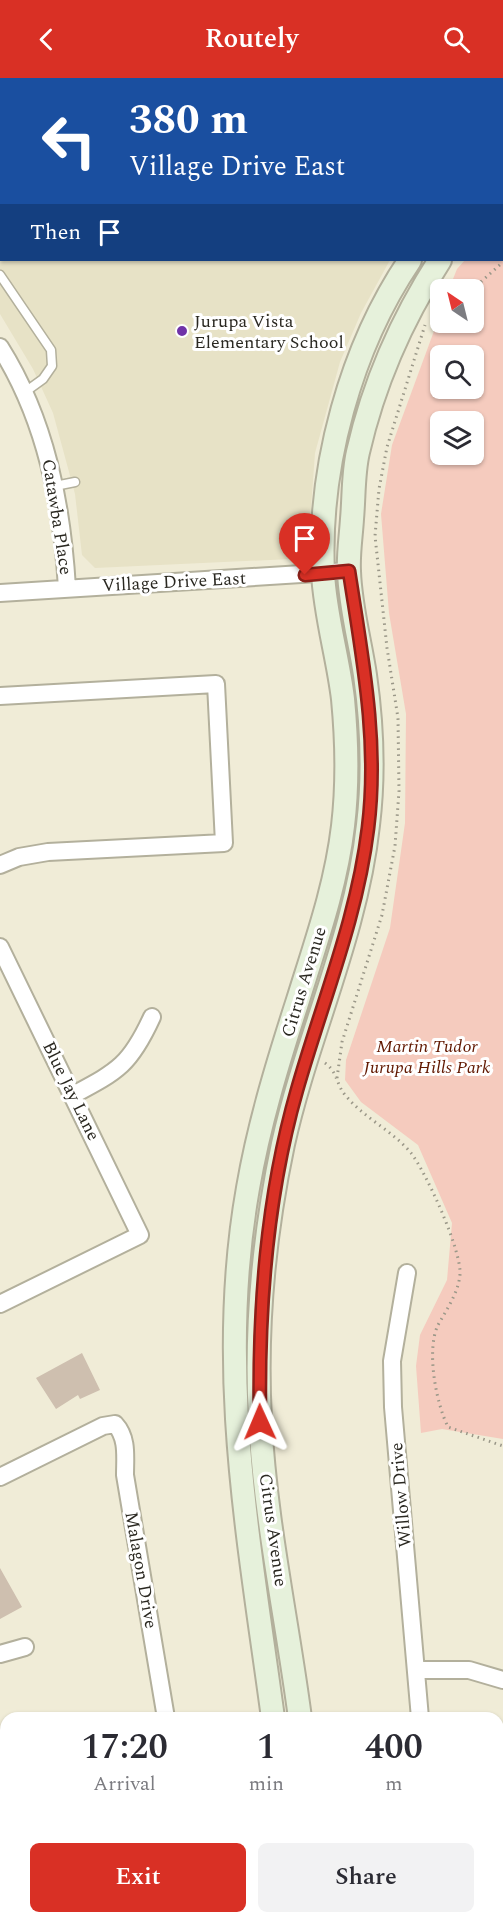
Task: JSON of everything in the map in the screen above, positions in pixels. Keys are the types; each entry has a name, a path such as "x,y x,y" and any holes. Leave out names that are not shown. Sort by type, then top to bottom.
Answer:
{"street":[{"name":"Citrus Avenue","path":"272,1712 238,1468 233,1351 235,1308 247,1190 261,1126 323,923 335,878 343,827 346,779 343,698 323,574 331,461 346,397 376,318 409,261"},
{"name":"Citrus Avenue","path":"299,1712 271,1527 260,1422 258,1358 266,1251 283,1143 297,1089 346,936 357,894 368,828 372,745 366,679 349,571 357,455 377,383 402,324 439,261"},
{"name":"Catawba Place","path":"0,347 25,392 44,442 55,486 67,588"},
{"name":"Village Drive East","path":"0,592 349,571"},
{"path":"0,696 216,684 224,843 48,852 19,857 0,865"},
{"name":"Blue Jay Lane","path":"0,947 140,1235 0,1304"},
{"path":"73,1095 110,1075 127,1062 139,1046 152,1017"},
{"name":"Willow Drive","path":"407,1273 392,1361 393,1407 420,1712"},
{"name":"Malagon Drive","path":"0,1477 103,1426 115,1424 124,1440 125,1475 165,1712"},
{"path":"0,1654 25,1647"},
{"path":"416,1670 468,1670 503,1680"}],"lane":[{"path":"0,275 51,350 52,366 43,379 25,392"},
{"path":"55,486 75,482"}],"path":[{"path":"484,279 503,262"},
{"path":"318,1058 333,1068 344,1095 411,1154 445,1220 457,1249 460,1275 451,1304 437,1328 432,1371 441,1412 448,1427 503,1446"}],"shaded area":[{"name":"Jurupa Vista Elementary School","path":"0,261 389,261 361,313 340,362 315,453 309,536 306,543 291,559 95,568 82,555 75,494 53,413 33,369 0,314"}],"green space":[{"name":"Martin Tudor Jurupa Hills Park","path":"464,261 503,261 503,1439 442,1429 421,1433 416,1366 420,1335 447,1280 452,1223 418,1145 361,1102 345,1080 346,1060 390,928 405,823 406,714 389,613 381,514 392,445 433,333 484,333 484,279 453,279 457,269"}],"building":[{"path":"82,1353 100,1390 80,1399 78,1395 56,1409 36,1378"},
{"path":"0,1568 22,1607 0,1619"}],"place":[{"name":"Jurupa Vista Elementary School","path":"182,331"}],"route":[{"path":"260,1422 258,1358 266,1251 273,1197 283,1143 297,1089 346,936 357,894 370,805 372,745 366,679 349,571 305,575"}]}
